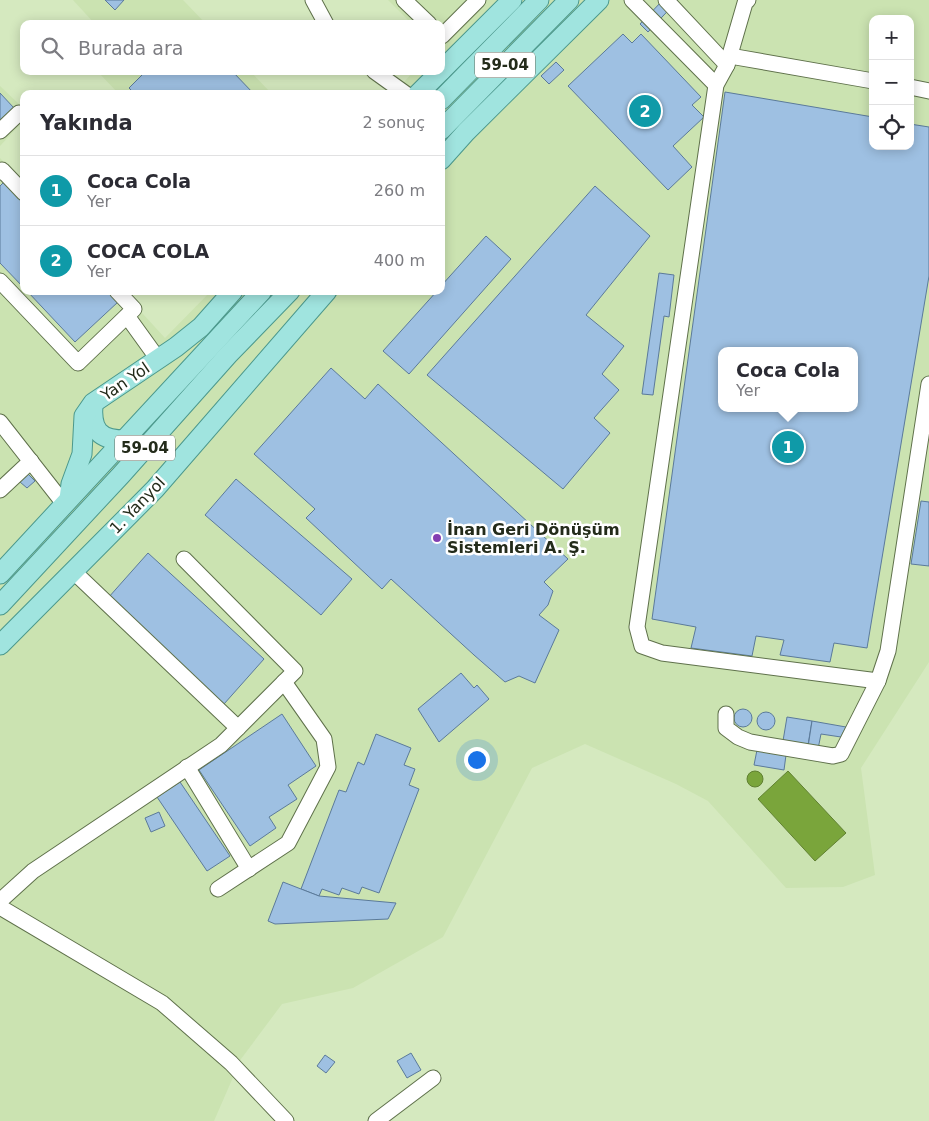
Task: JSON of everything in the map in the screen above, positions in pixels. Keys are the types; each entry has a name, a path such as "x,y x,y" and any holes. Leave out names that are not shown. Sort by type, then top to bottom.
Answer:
{"main road":[{"name":"59-04","path":"445,96 539,0"},
{"name":"59-04","path":"445,126 569,0"},
{"path":"445,156 466,132 599,0"},
{"path":"445,67 505,2"},
{"path":"422,90 437,75"},
{"name":"Yan Yol","path":"66,503 82,454 84,416 93,403 201,327 229,295"},
{"name":"59-04","path":"0,574 258,295"},
{"name":"59-04","path":"0,606 228,355 286,295"},
{"name":"1. Yanyol","path":"0,645 155,489 324,295"},
{"path":"93,403 92,420 101,435 113,440 125,440"}],"street":[{"path":"313,0 324,20"},
{"path":"404,0 425,20"},
{"path":"445,33 478,0"},
{"path":"632,0 716,85"},
{"path":"666,0 729,60 869,80"},
{"path":"748,0 745,3 729,60 716,85 637,627 642,646 662,653 878,681"},
{"path":"445,39 459,53"},
{"path":"380,75 400,90"},
{"path":"914,88 929,90"},
{"path":"0,131 19,112"},
{"path":"0,172 2,170 20,189"},
{"path":"0,281 78,362 134,309 121,295"},
{"path":"127,316 158,359"},
{"path":"726,714 726,728 738,737 750,742 833,756 840,754 878,681 888,651 929,384"},
{"path":"0,422 66,503"},
{"path":"0,490 31,461"},
{"path":"0,901 33,871 221,745 295,671 184,559"},
{"path":"73,571 238,728"},
{"path":"218,889 288,843 328,767 324,739 284,682"},
{"path":"187,768 249,869"},
{"path":"0,907 162,1003 231,1063 286,1121"},
{"path":"376,1121 433,1078"}],"shaded area":[{"path":"73,0 183,0 202,20 91,20"},
{"path":"388,0 929,0 929,662 861,768 875,875 843,887 786,888 708,801 676,784 585,744 532,768 443,937 353,988 282,1004 241,1059 214,1121 0,1121 0,158 20,180 20,295 126,295 165,338 207,295 445,295 445,90 397,90 410,75 445,75 445,20 408,20"},
{"path":"101,75 254,75 268,90 115,90"},
{"path":"0,86 20,105 20,124 0,146"},
{"path":"755,771 761,773 763,779 761,785 755,787 749,785 747,779 749,773"},
{"path":"788,771 846,833 815,861 758,799"}],"building":[{"path":"105,0 124,0 115,10"},
{"path":"663,0 678,0 648,32 640,24"},
{"path":"623,34 632,43 641,34 701,97 692,105 704,117 673,146 692,167 668,190 568,86"},
{"path":"556,62 564,70 549,84 541,76"},
{"path":"142,75 236,75 250,90 131,90 129,88"},
{"path":"725,92 869,116 869,150 914,150 914,125 929,127 929,276 867,648 834,643 830,662 780,655 784,640 756,636 752,656 691,648 696,627 652,619"},
{"path":"0,93 14,108 0,122"},
{"path":"4,182 20,198 20,284 0,263 0,186"},
{"path":"595,186 650,236 586,315 624,346 602,374 619,390 594,418 610,433 563,489 427,375"},
{"path":"486,236 511,259 409,374 383,351 433,295 445,295 445,282"},
{"path":"659,273 674,275 669,317 664,316 653,395 642,394"},
{"path":"31,295 112,295 118,302 75,342"},
{"name":"İnan Geri Dönüşüm Sistemleri A. Ş.","path":"331,368 365,399 378,384 568,559 544,582 553,591 548,605 539,615 559,630 535,683 519,676 505,682 391,579 382,589 306,518 315,509 254,454"},
{"path":"28,474 35,481 27,488 20,482"},
{"path":"236,479 352,579 321,615 205,515"},
{"path":"921,501 929,502 929,566 911,564"},
{"path":"148,553 264,659 224,704 108,598"},
{"path":"461,673 474,688 477,685 489,699 439,742 418,709"},
{"path":"743,709 750,711 752,718 750,725 743,727 736,725 734,718 736,711"},
{"path":"762,712 770,712 775,717 773,728 762,730 757,725 757,717"},
{"path":"282,714 316,766 288,785 297,799 269,817 276,828 250,846 199,770"},
{"path":"787,717 812,721 808,745 783,741"},
{"path":"812,721 846,727 841,737 821,734 818,749 808,747"},
{"path":"376,734 411,748 404,765 415,769 409,785 419,789 379,893 362,887 359,894 342,888 339,895 322,889 319,896 301,889 339,790 346,792 358,762 364,765"},
{"path":"757,750 786,755 784,770 754,765"},
{"path":"180,782 230,856 207,871 157,797"},
{"path":"159,812 165,826 151,832 145,818"},
{"path":"283,882 319,896 396,903 388,919 275,924 268,921"},
{"path":"411,1053 421,1070 407,1078 397,1061"},
{"path":"325,1055 335,1062 326,1073 317,1066"}],"place":[{"name":"COCA COLA","path":"645,111"},
{"name":"Coca Cola","path":"788,447"},
{"name":"İnan Geri Dönüşüm Sistemleri A. Ş.","path":"437,538"}]}
